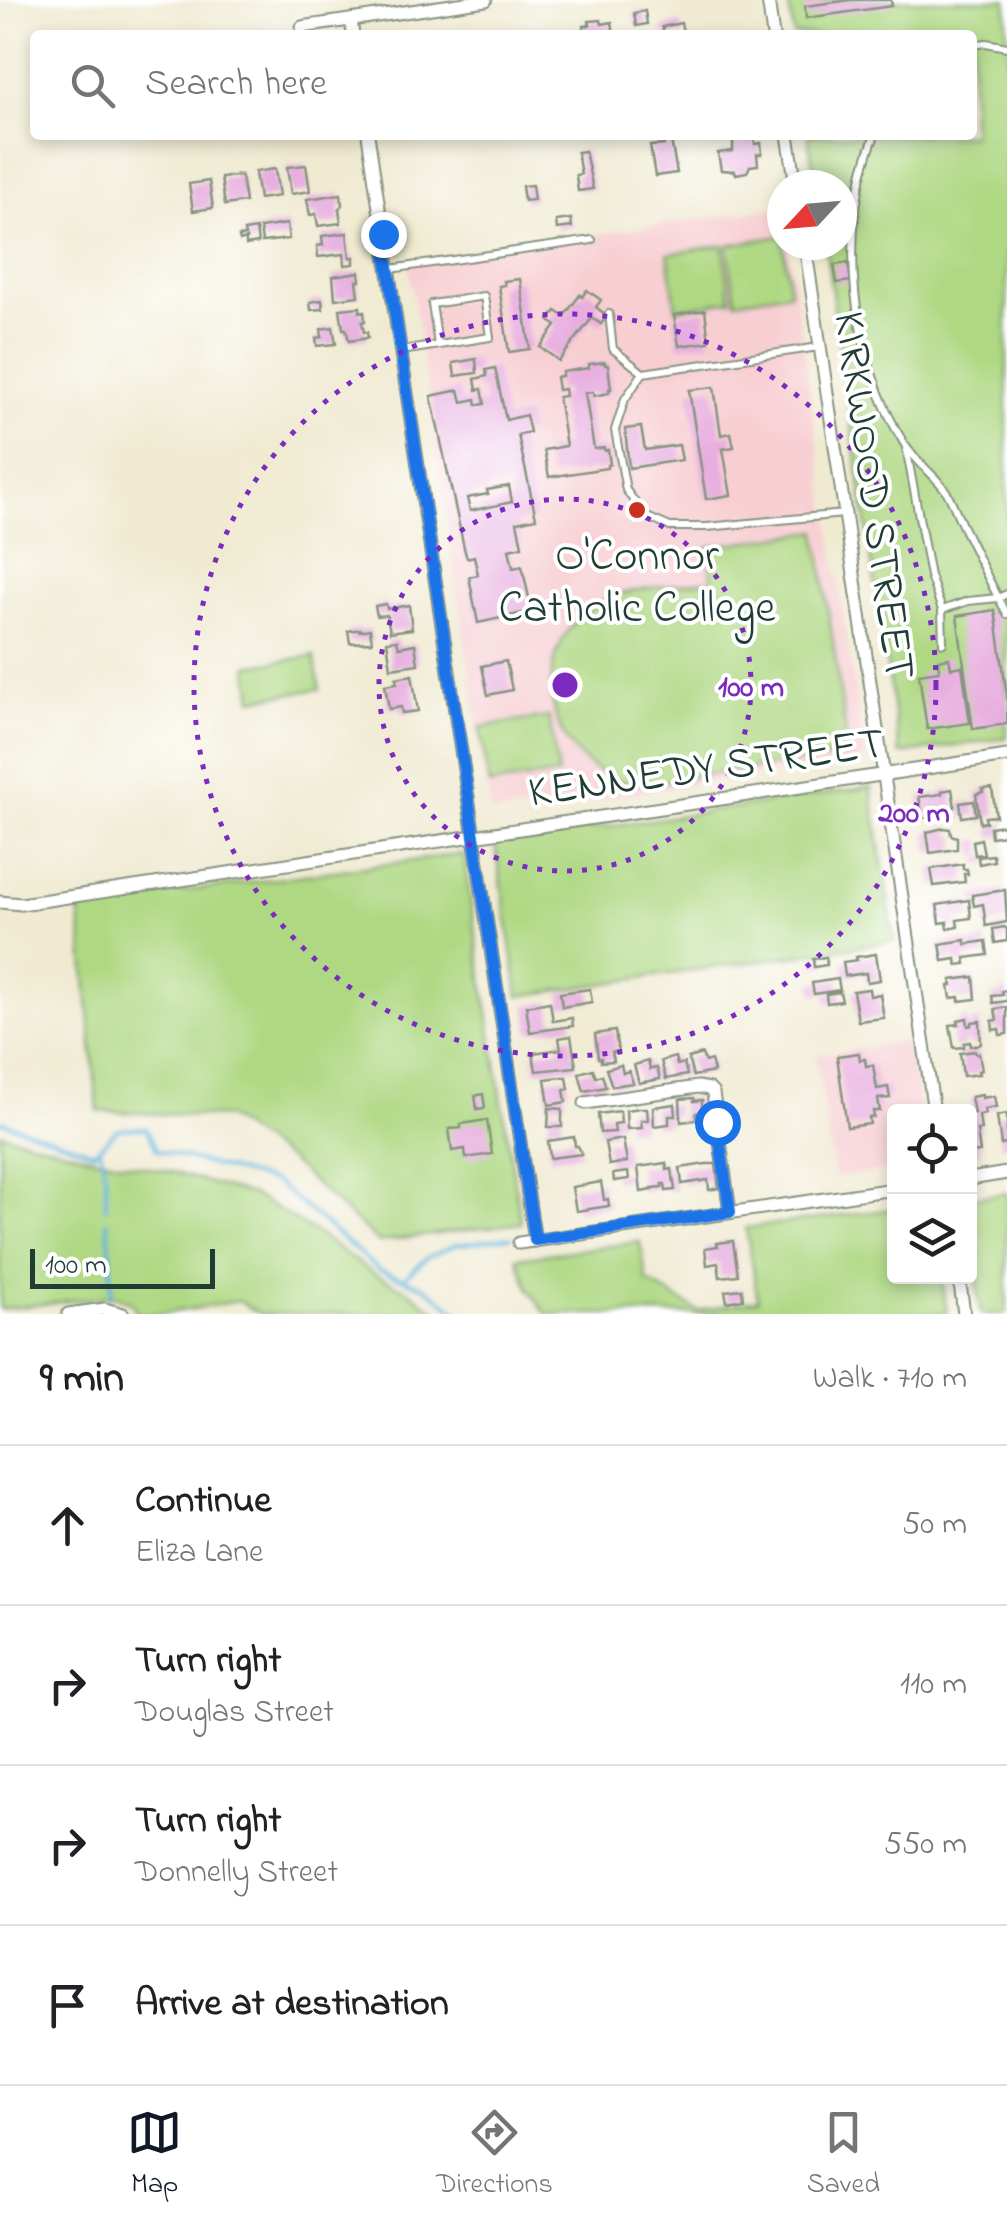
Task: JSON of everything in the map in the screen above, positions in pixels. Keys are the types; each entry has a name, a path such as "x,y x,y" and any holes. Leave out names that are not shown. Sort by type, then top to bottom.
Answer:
{"street":[{"path":"302,27 486,0"},
{"path":"768,0 773,30"},
{"path":"351,20 352,30"},
{"path":"369,140 535,1240"},
{"path":"789,140 794,170"},
{"name":"KIRKWOOD STREET","path":"807,260 933,1104"},
{"name":"KENNEDY STREET","path":"0,902 21,904 1007,756"},
{"path":"585,1103 698,1087 709,1089 730,1212"},
{"path":"977,1177 1007,1173"},
{"path":"519,1243 887,1191"},
{"path":"960,1284 964,1314"},
{"path":"68,1314 105,1308 123,1314"}],"lane":[{"path":"977,44 1007,47"},
{"path":"873,140 858,186 854,240 856,298 868,364 890,418 906,446 946,491 1007,614"},
{"path":"388,270 592,240"},
{"path":"400,350 438,345 490,337 484,296 432,304 438,345"},
{"path":"609,314 613,349 642,373 820,347"},
{"path":"642,373 625,399 615,430 626,490 645,516 670,527 708,527 845,514"},
{"path":"906,446 930,576 942,610 943,643"},
{"path":"942,610 1007,594"}],"shaded area":[{"name":"O'Connor Catholic College","path":"767,209 767,260 790,260 865,759 491,814 408,262"},
{"path":"910,1041 919,1104 887,1104 887,1170 835,1178 816,1055"}],"green space":[{"path":"788,0 1007,0 1007,738 900,754 827,260 857,260 857,170 814,170 809,140 977,140 977,30 793,30"},
{"path":"767,238 767,260 785,260 790,292 736,301 727,245"},
{"path":"723,245 731,300 676,309 668,254"},
{"path":"817,531 849,755 640,784 595,769 575,751 560,728 553,703 552,676 558,650 572,626 593,607 620,595 712,580 708,547"},
{"path":"314,656 320,689 253,699 248,666"},
{"path":"549,717 558,774 489,785 480,727"},
{"path":"871,787 894,941 519,996 495,843"},
{"path":"463,854 521,1223 378,1242 289,1160 226,1117 98,1111 79,905"},
{"path":"0,1133 96,1158 168,1171 255,1196 440,1314 260,1314 239,1301 138,1314 131,1302 114,1296 0,1309"},
{"path":"1007,1193 1007,1314 981,1314 977,1197"},
{"path":"887,1210 887,1284 943,1284 947,1314 546,1314 529,1289 517,1258 640,1242 647,1281 698,1311 758,1300 746,1228"}],"building":[{"path":"891,0 892,6 806,18 805,6"},
{"path":"645,11 647,24 636,26 634,13"},
{"path":"589,21 612,22 613,30 584,30"},
{"path":"681,23 683,30 663,30 662,27"},
{"path":"663,140 671,140 677,173 655,176 650,146 664,145"},
{"path":"733,140 755,140 755,144 761,143 762,154 757,154 758,165 736,174 721,170 718,153 733,151"},
{"path":"585,151 593,189 578,191 576,175 581,174 577,152"},
{"path":"306,165 310,191 291,194 287,167"},
{"path":"275,169 279,196 259,199 255,172"},
{"path":"241,175 245,202 225,205 221,178"},
{"path":"209,181 213,208 193,211 189,184"},
{"path":"532,185 534,200 524,201 522,186"},
{"path":"341,194 341,223 318,226 316,214 310,215 307,199"},
{"path":"571,219 572,227 557,229 556,221"},
{"path":"287,224 289,239 262,242 260,228"},
{"path":"256,229 258,243 246,245 246,239 240,241 244,231"},
{"path":"347,233 354,264 345,265 344,254 318,257 317,246 323,245 322,236"},
{"path":"848,263 851,281 837,283 834,265"},
{"path":"359,272 359,296 335,299 333,276"},
{"path":"520,279 530,349 509,352 499,286 505,285 504,281"},
{"path":"587,290 601,300 596,307 607,316 601,324 592,318 559,361 540,347 556,326 549,320 556,311 564,316"},
{"path":"322,300 323,309 311,310 310,302"},
{"path":"360,307 368,338 349,341 340,309"},
{"path":"705,310 709,342 679,346 674,315"},
{"path":"333,327 336,344 317,346 321,329"},
{"path":"476,359 477,373 455,376 453,363"},
{"path":"605,362 609,393 585,393 594,449 608,450 610,464 607,468 549,477 544,450 566,446 558,397 565,396 564,389 558,390 556,377 562,376 562,372"},
{"path":"495,368 506,420 526,415 530,432 518,435 536,518 517,522 522,546 509,549 513,568 522,566 532,611 478,623 469,577 478,575 474,556 467,558 465,552 431,396 459,390 462,402 476,399 477,405 485,404 475,379 487,376 486,370","holes":["509,486 512,502 470,511 467,498"]},
{"path":"714,387 721,435 731,433 734,447 723,449 731,495 706,499 689,390"},
{"path":"641,427 645,450 679,445 682,460 629,468 625,429"},
{"path":"386,604 387,609 409,605 412,629 390,632 387,615 377,616 375,606"},
{"path":"995,610 1007,724 973,729 957,616"},
{"path":"370,629 372,642 350,643 348,631"},
{"path":"397,640 399,647 415,644 418,664 391,668 387,641"},
{"path":"949,658 951,668 962,666 970,723 927,729 919,674 939,671 938,660"},
{"path":"506,661 512,690 488,695 482,666"},
{"path":"412,675 418,711 402,713 401,707 389,709 385,685"},
{"path":"992,788 996,816 985,817 986,822 980,823 976,794"},
{"path":"952,789 955,807 949,807 950,814 923,818 919,797"},
{"path":"974,801 976,815 962,817 960,803"},
{"path":"1003,825 1005,835 991,837 990,827"},
{"path":"944,828 957,837 957,849 930,853 927,832"},
{"path":"981,839 984,854 975,855 973,841"},
{"path":"993,855 994,861 979,864 978,857"},
{"path":"963,864 968,874 964,874 965,882 934,886 931,869"},
{"path":"1005,890 1007,922 986,926 983,904 974,906 972,895"},
{"path":"969,900 971,918 957,920 958,927 948,929 947,922 940,923 937,905"},
{"path":"1004,927 1007,941 995,943 993,929"},
{"path":"965,940 966,944 986,941 988,955 965,958 966,964 957,965 956,959 943,961 940,944"},
{"path":"876,954 880,980 867,982 866,973 845,976 843,962"},
{"path":"826,957 827,965 814,967 813,959"},
{"path":"974,977 976,999 951,998 951,980"},
{"path":"838,979 840,990 814,994 812,983"},
{"path":"590,989 592,1002 562,1007 560,993"},
{"path":"869,989 870,996 880,994 884,1018 858,1021 853,991"},
{"path":"1007,990 1007,1001 993,1003 992,996 1003,995 1002,991"},
{"path":"840,992 842,1001 827,1003 826,994"},
{"path":"550,1002 553,1021 572,1018 573,1026 530,1032 526,1006"},
{"path":"1007,1007 1007,1034 1000,1035 999,1029 993,1030 992,1021 997,1020 995,1009"},
{"path":"967,1018 968,1026 980,1021 981,1044 971,1046 970,1042 954,1048 950,1025"},
{"path":"615,1031 618,1052 612,1052 614,1061 601,1062 595,1034"},
{"path":"571,1036 576,1067 536,1071 533,1053 561,1049 559,1038"},
{"path":"859,1053 866,1066 873,1065 877,1089 888,1087 890,1098 878,1099 880,1111 873,1111 870,1124 847,1127 837,1056"},
{"path":"960,1053 979,1053 982,1070 963,1076"},
{"path":"702,1054 705,1062 711,1060 714,1072 693,1076 688,1058"},
{"path":"675,1057 677,1065 684,1063 687,1075 666,1079 661,1061"},
{"path":"648,1061 650,1069 657,1068 660,1079 639,1083 634,1065"},
{"path":"621,1065 623,1073 629,1071 633,1083 612,1086 606,1069"},
{"path":"593,1069 596,1077 602,1075 606,1087 584,1091 579,1073"},
{"path":"567,1077 566,1102 549,1105 545,1079"},
{"path":"483,1094 485,1108 477,1109 475,1096"},
{"path":"994,1096 996,1107 984,1109 985,1114 979,1115 981,1130 977,1130 977,1104 972,1104 971,1097"},
{"path":"680,1099 702,1100 702,1112 696,1113 696,1120 681,1122"},
{"path":"675,1104 676,1116 669,1116 669,1124 654,1126 653,1107"},
{"path":"549,1108 562,1109 562,1127 548,1127"},
{"path":"647,1108 648,1120 641,1120 642,1128 627,1129 626,1110"},
{"path":"620,1111 621,1123 614,1124 615,1132 600,1133 598,1114"},
{"path":"1007,1114 1007,1144 1001,1145 997,1116"},
{"path":"487,1120 492,1154 466,1158 465,1149 452,1151 449,1129"},
{"path":"574,1137 582,1154 550,1158 548,1141"},
{"path":"623,1139 627,1162 609,1165 605,1142"},
{"path":"666,1163 667,1170 672,1169 675,1190 666,1191 662,1184 641,1192 638,1167"},
{"path":"716,1164 719,1188 709,1190 708,1180 682,1184 680,1168"},
{"path":"628,1172 629,1179 614,1181 613,1174"},
{"path":"601,1182 609,1206 576,1211 572,1187"},
{"path":"733,1241 738,1275 720,1277 718,1263 707,1265 705,1248"},
{"path":"742,1289 743,1299 727,1302 725,1291"}],"waterway":[{"path":"0,1121 94,1152 118,1129 146,1128 157,1150 275,1182 379,1270 425,1287 460,1314"},
{"path":"100,1148 106,1208"},
{"path":"107,1222 111,1295"},
{"path":"403,1279 428,1257 455,1245 511,1237"}],"place":[{"name":"O'Connor Catholic College","path":"637,510"}],"route":[{"path":"383,234 535,1240 730,1212 717,1122"}]}
